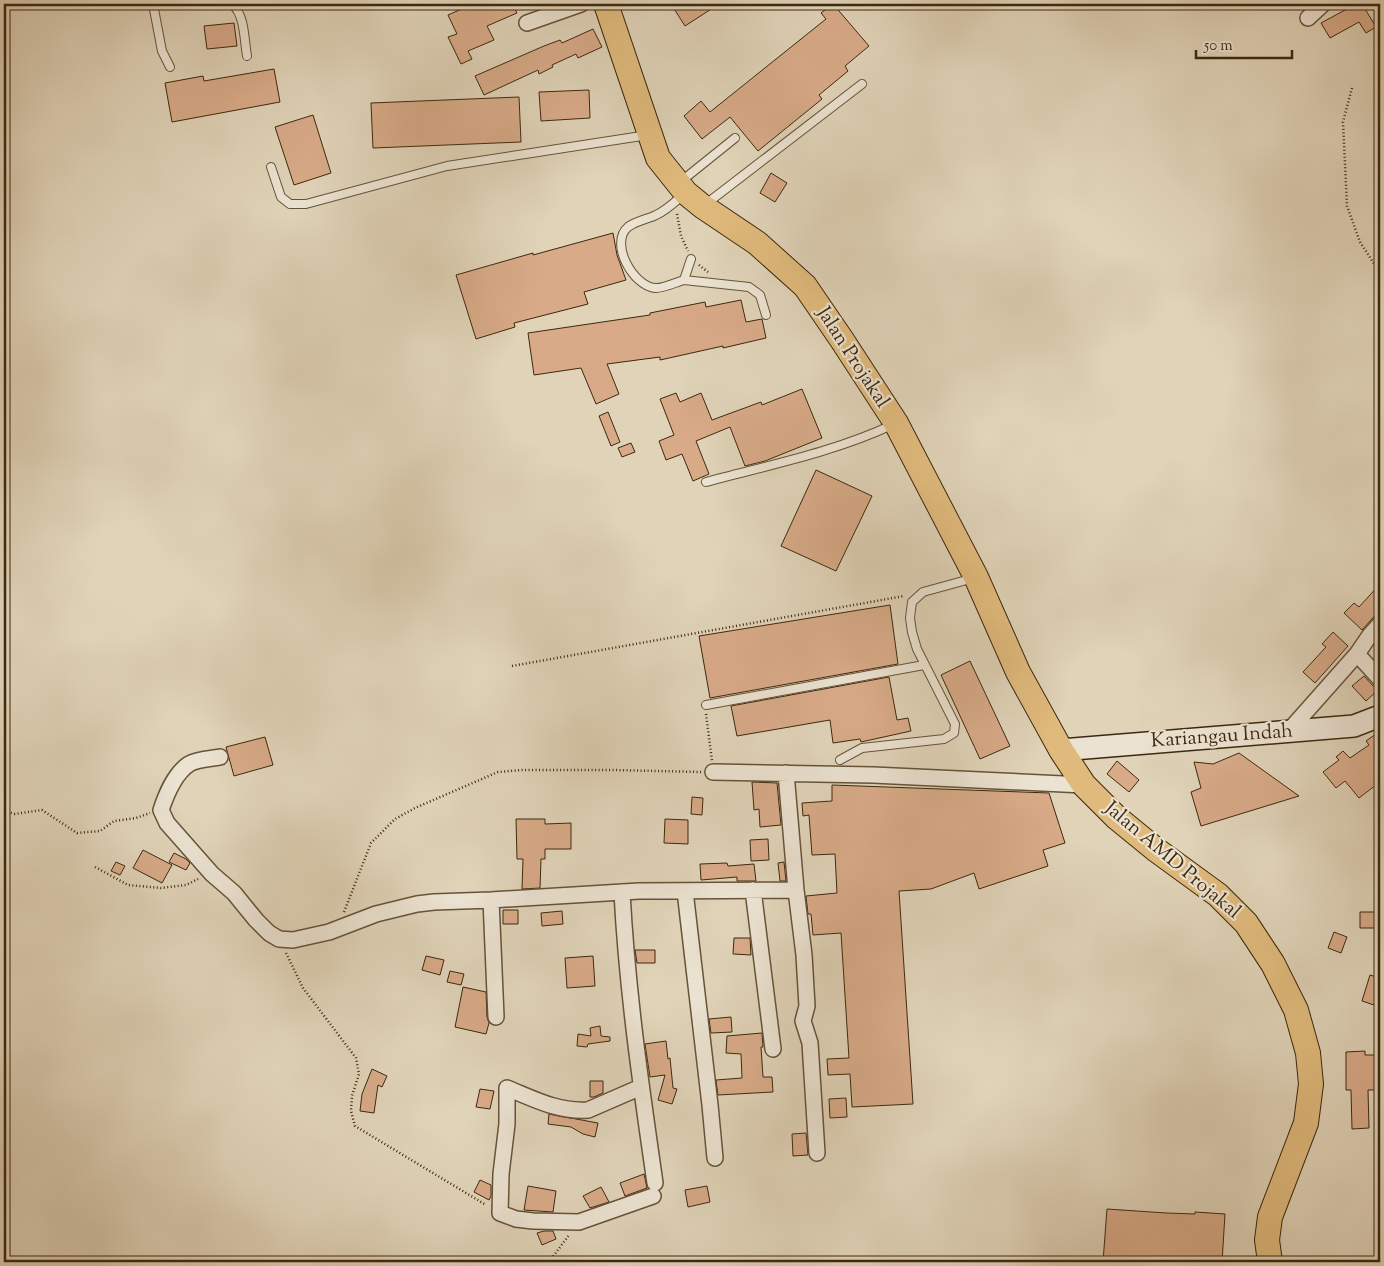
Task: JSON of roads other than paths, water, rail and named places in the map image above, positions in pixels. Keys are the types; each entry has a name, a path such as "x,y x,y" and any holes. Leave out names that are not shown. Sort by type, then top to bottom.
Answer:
{"main road":[{"name":"Jalan Projakal","path":"606,4 658,158 685,196 757,243 805,286 842,340 896,424 976,577 1018,672 1061,750"},
{"name":"Jalan AMD Projakal","path":"1061,750 1084,785 1117,818 1218,895 1246,924 1273,964 1296,1010 1308,1053 1311,1084 1306,1123 1270,1217 1267,1240 1270,1262"}],"street":[{"path":"527,24 582,4"},
{"path":"1308,18 1323,4"},
{"path":"1286,733 1357,654 1380,624"},
{"path":"1357,654 1380,679"},
{"name":"Kariangau Indah","path":"1061,750 1354,726 1380,716"},
{"path":"220,757 189,764 177,777 166,795 161,810 167,823 212,874 234,892 269,933 279,939 292,940 337,929 376,914 434,902 661,890 796,890"},
{"path":"713,772 882,776 1084,785"},
{"path":"786,773 805,972 807,1006 803,1021 810,1043 817,1153"},
{"path":"753,890 773,1049"},
{"path":"685,891 715,1158"},
{"path":"622,892 625,948 654,1189 579,1222 533,1221 516,1219 500,1214 507,1124 507,1088 557,1108 581,1111 588,1110 641,1087"},
{"path":"490,900 496,1017"}],"lane":[{"path":"153,4 162,51 170,67"},
{"path":"232,4 238,9 241,18 247,56"},
{"path":"766,315 760,295 749,287 684,280 655,288 646,285 630,271 625,262 623,236 627,228 655,216 862,84"},
{"path":"271,167 281,197 290,204 306,204 447,166 650,134"},
{"path":"685,196 735,138"},
{"path":"684,280 691,259"},
{"path":"706,482 830,448 874,434 896,424"},
{"path":"840,760 862,748 944,738 954,733 955,724 924,665 912,632 910,618 912,602 923,592 976,577"},
{"path":"706,705 924,665"}]}
